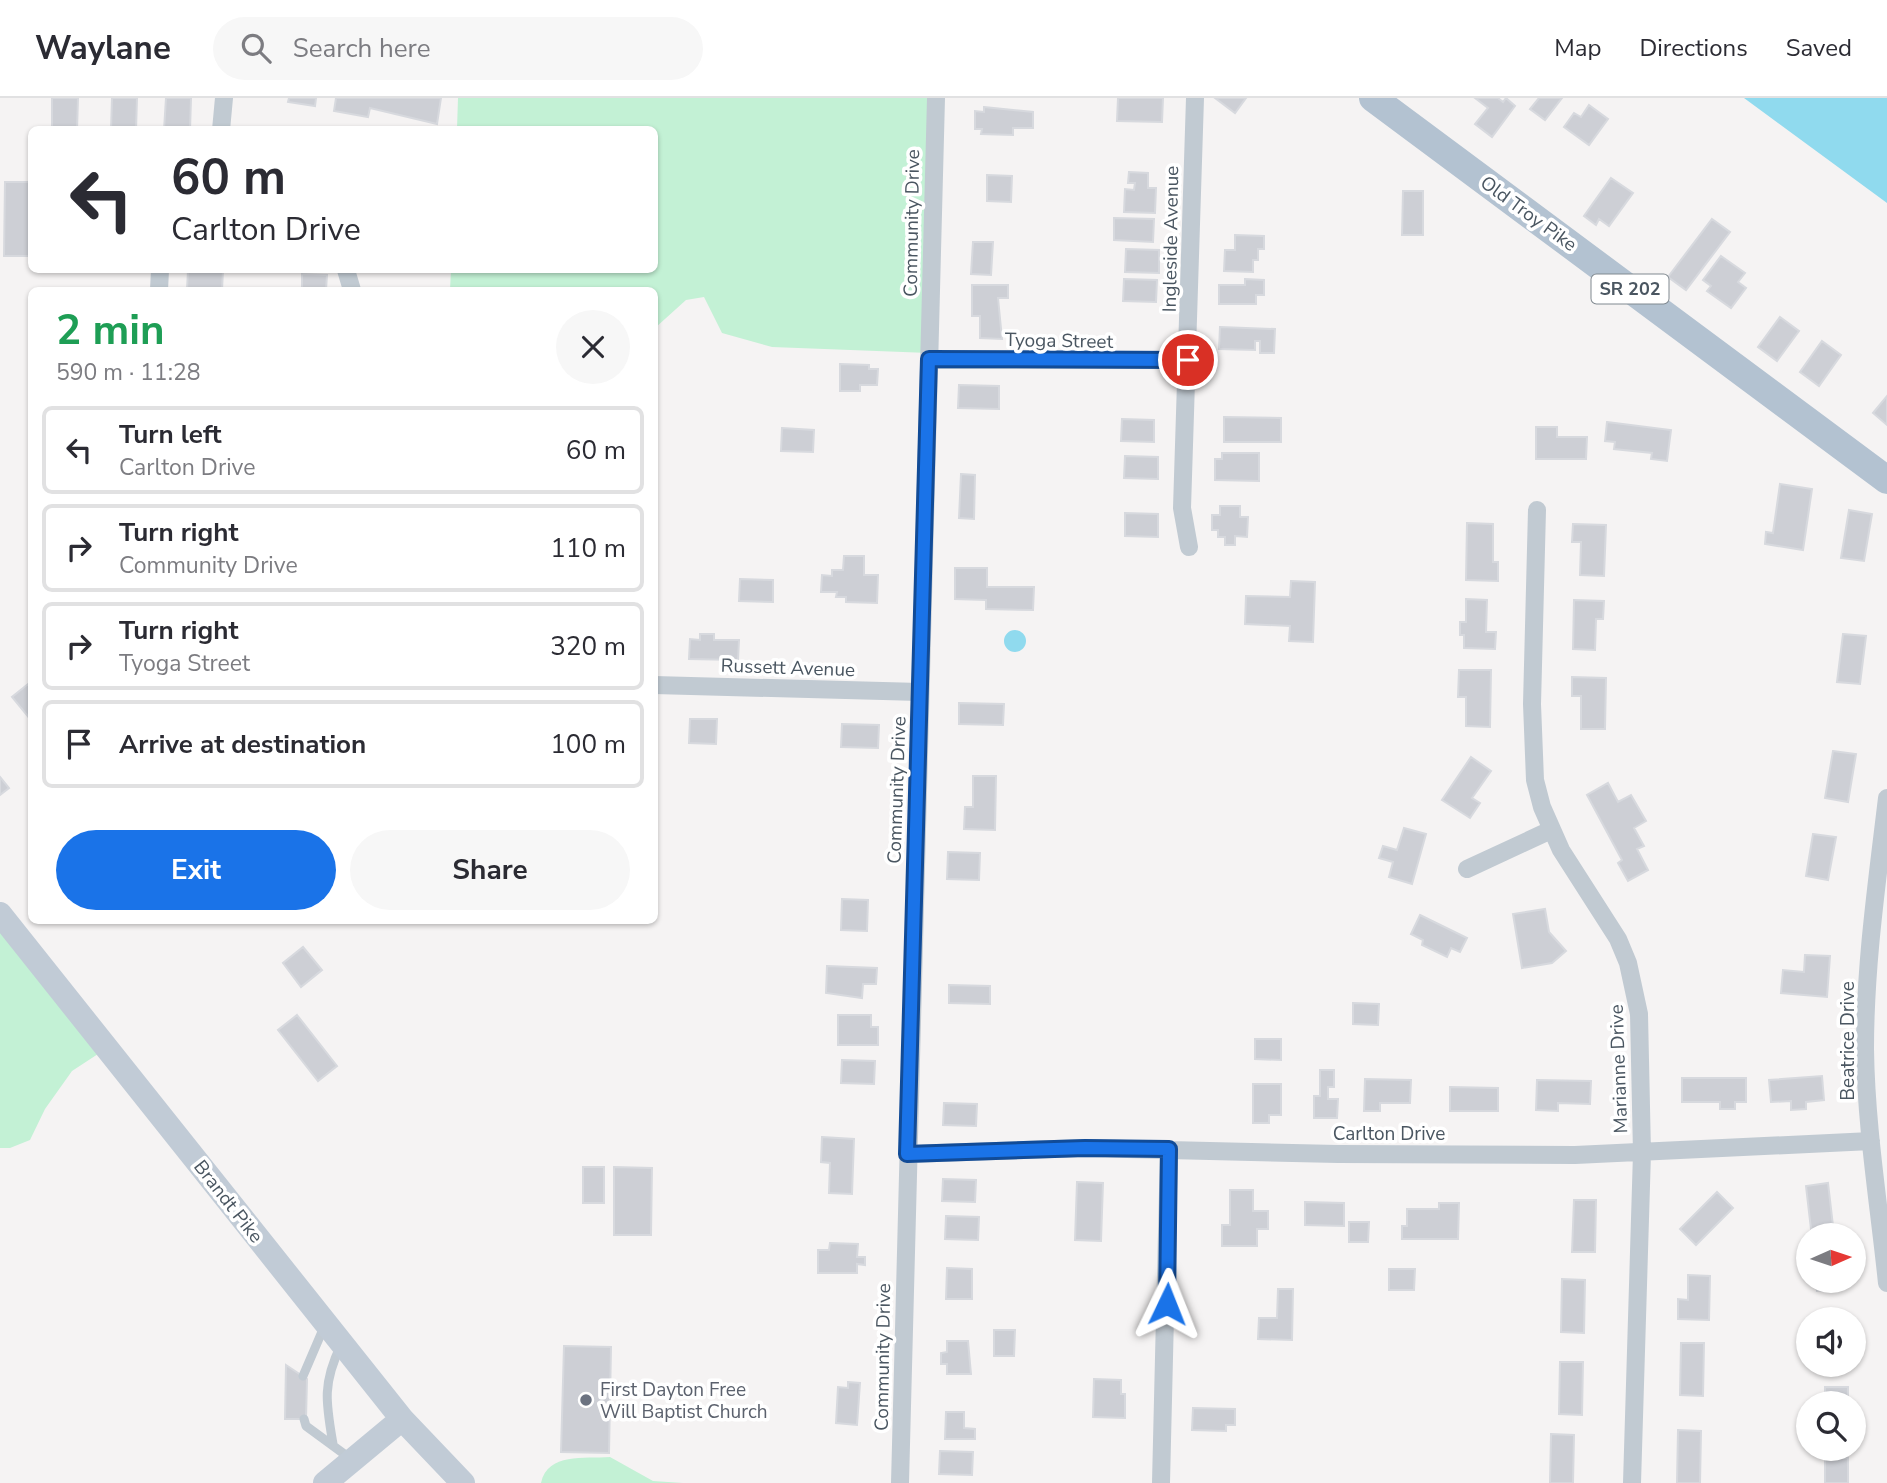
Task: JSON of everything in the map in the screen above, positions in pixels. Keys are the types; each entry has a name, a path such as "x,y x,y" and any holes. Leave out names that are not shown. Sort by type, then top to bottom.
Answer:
{"main road":[{"name":"Old Troy Pike","path":"1373,98 1887,480"},
{"name":"Brandt Pike","path":"0,914 402,1419 463,1483"},
{"path":"324,1483 402,1419"}],"street":[{"path":"221,126 224,98"},
{"name":"Community Drive","path":"900,1483 936,98"},
{"name":"Ingleside Avenue","path":"1189,547 1182,508 1195,98"},
{"name":"Tyoga Street","path":"929,359 1188,360"},
{"name":"Marianne Drive","path":"1537,510 1532,745 1535,780 1551,831 1618,939 1628,963 1639,1014 1642,1153 1632,1483"},
{"name":"Russett Avenue","path":"658,685 920,692"},
{"name":"Beatrice Drive","path":"1887,798 1866,992 1865,1052 1871,1141 1887,1283"},
{"path":"1467,869 1551,831"},
{"name":"Carlton Drive","path":"907,1154 1085,1148 1352,1154 1642,1153 1871,1141"},
{"path":"1161,1483 1169,1149"}],"lane":[{"path":"303,1376 326,1324"},
{"path":"333,1444 327,1405 328,1372 341,1343"},
{"path":"304,1419 306,1426 352,1461"}],"green space":[{"path":"458,98 936,98 929,353 772,347 722,333 704,297 686,300 658,325 658,287 450,287 451,273 658,273 658,126 457,126"},
{"path":"0,932 98,1054 72,1071 45,1109 30,1140 10,1148 0,1148"},
{"path":"610,1457 653,1481 683,1483 541,1483 551,1466 559,1462 568,1459"}],"water":[{"path":"1744,98 1887,98 1887,203"},
{"path":"1015,630 1023,633 1026,641 1023,649 1015,652 1007,649 1004,641 1007,633"}],"building":[{"path":"52,98 78,98 77,126 52,126"},
{"path":"112,98 137,98 136,126 111,126"},
{"path":"166,98 191,98 190,126 164,126"},
{"path":"289,98 316,98 315,106 288,102"},
{"path":"336,98 441,98 437,124 370,108 368,117 334,111"},
{"path":"1118,98 1163,98 1162,122 1117,121"},
{"path":"1215,98 1246,98 1235,113"},
{"path":"1475,98 1498,98 1503,102 1506,98 1515,106 1492,137 1475,124 1488,108"},
{"path":"1539,98 1562,98 1545,120 1530,109"},
{"path":"1589,105 1608,119 1589,145 1564,127 1574,113 1581,117"},
{"path":"984,107 1033,112 1033,128 1013,128 1013,135 981,134 982,129 975,129 975,111 984,112"},
{"path":"1129,172 1148,173 1148,188 1156,188 1155,213 1124,212 1125,189 1134,190 1135,183 1128,183"},
{"path":"987,175 1012,176 1011,202 987,201"},
{"path":"1611,178 1633,193 1609,226 1599,219 1596,225 1584,216"},
{"path":"5,182 28,182 28,256 4,256"},
{"path":"1403,191 1423,191 1423,235 1402,235"},
{"path":"1114,218 1154,219 1153,242 1114,240"},
{"path":"1712,219 1730,232 1686,290 1668,277"},
{"path":"1235,235 1264,236 1264,249 1258,249 1258,260 1253,260 1253,272 1224,271 1225,250 1235,250"},
{"path":"973,242 993,242 991,275 971,274"},
{"path":"1126,249 1159,250 1159,273 1125,272"},
{"path":"1721,256 1745,273 1738,282 1746,288 1731,308 1707,291 1711,286 1703,280"},
{"path":"188,273 223,273 222,287 187,287"},
{"path":"302,274 327,275 326,287 302,287"},
{"path":"1124,279 1157,280 1156,302 1123,301"},
{"path":"1245,279 1264,280 1264,295 1256,295 1256,304 1219,304 1219,285 1245,285"},
{"path":"972,285 1008,285 1008,298 998,298 1002,339 980,338 980,316 972,316"},
{"path":"1780,317 1799,331 1777,361 1758,347"},
{"path":"1220,327 1275,329 1274,353 1260,353 1260,341 1255,341 1255,350 1219,349"},
{"path":"1822,341 1841,355 1819,386 1800,372"},
{"path":"840,364 869,365 869,369 878,369 877,385 860,385 860,391 840,391"},
{"path":"959,385 999,386 999,409 958,408"},
{"path":"1887,396 1887,425 1873,413"},
{"path":"1224,417 1281,418 1281,442 1224,442"},
{"path":"1122,419 1154,420 1154,442 1121,441"},
{"path":"1607,422 1671,430 1667,461 1651,459 1652,453 1614,449 1615,442 1605,441"},
{"path":"1536,427 1557,427 1557,437 1587,437 1586,459 1536,459"},
{"path":"782,428 814,430 813,452 781,451"},
{"path":"1222,453 1259,453 1259,481 1215,480 1215,459 1222,459"},
{"path":"1125,456 1158,457 1158,479 1124,478"},
{"path":"961,474 975,475 974,519 959,518"},
{"path":"1780,484 1812,489 1803,550 1765,544 1766,532 1773,533"},
{"path":"1220,506 1240,506 1240,517 1248,517 1247,537 1235,536 1235,545 1225,545 1225,537 1218,537 1218,530 1212,530 1212,515 1220,515"},
{"path":"1849,510 1872,514 1864,561 1841,558"},
{"path":"1125,513 1158,514 1158,537 1125,536"},
{"path":"1467,523 1493,524 1493,562 1498,562 1498,581 1466,580"},
{"path":"1573,524 1606,525 1604,576 1580,575 1581,542 1572,542"},
{"path":"844,556 864,556 864,575 878,575 877,603 846,602 846,597 836,597 837,592 821,592 822,575 832,576 832,570 843,570"},
{"path":"955,568 987,568 987,587 1034,587 1033,610 986,609 986,600 955,599"},
{"path":"740,579 773,580 773,602 739,601"},
{"path":"1291,581 1315,582 1313,642 1289,641 1290,626 1245,624 1246,596 1290,597"},
{"path":"1466,599 1487,600 1486,632 1496,632 1495,649 1464,648 1460,622 1466,622"},
{"path":"1574,600 1604,601 1603,619 1596,619 1595,650 1573,649"},
{"path":"700,634 714,634 714,640 739,640 738,660 689,659 690,639 700,640"},
{"path":"1843,634 1866,636 1860,684 1837,682"},
{"path":"1459,670 1491,670 1490,727 1466,726 1466,697 1458,697"},
{"path":"1572,677 1606,678 1605,729 1581,729 1581,696 1572,696"},
{"path":"28,684 28,717 12,697"},
{"path":"959,703 1004,704 1003,725 959,724"},
{"path":"690,719 717,719 716,744 689,743"},
{"path":"842,724 879,725 878,748 841,747"},
{"path":"1833,751 1856,754 1848,802 1825,798"},
{"path":"1471,757 1491,771 1472,798 1480,803 1470,818 1442,800"},
{"path":"973,776 996,776 995,830 964,829 965,807 973,807"},
{"path":"0,777 9,788 0,795"},
{"path":"1608,783 1618,802 1631,795 1646,821 1634,828 1644,846 1637,849 1648,870 1628,881 1618,863 1622,860 1587,795"},
{"path":"1404,828 1426,834 1412,884 1389,877 1393,862 1379,858 1383,846 1397,850"},
{"path":"1813,834 1836,837 1828,880 1806,876"},
{"path":"948,852 980,853 979,880 947,879"},
{"path":"842,899 868,900 867,931 841,930"},
{"path":"1545,909 1549,932 1566,951 1552,963 1522,968 1513,914"},
{"path":"1420,915 1467,938 1460,952 1451,948 1447,957 1422,945 1423,940 1411,934"},
{"path":"303,947 322,970 301,987 283,963"},
{"path":"1805,955 1830,956 1827,997 1781,993 1783,970 1804,972"},
{"path":"827,966 877,968 876,984 863,984 862,998 826,993"},
{"path":"949,985 990,986 990,1004 949,1003"},
{"path":"1353,1003 1379,1004 1378,1025 1353,1024"},
{"path":"297,1015 337,1066 318,1081 278,1030"},
{"path":"838,1015 871,1015 871,1027 878,1027 878,1045 838,1045"},
{"path":"1255,1039 1281,1039 1281,1060 1255,1059"},
{"path":"842,1060 875,1061 874,1084 841,1083"},
{"path":"1320,1070 1334,1070 1334,1087 1328,1087 1328,1099 1338,1099 1337,1118 1314,1118 1314,1096 1320,1096"},
{"path":"1822,1076 1824,1100 1806,1102 1806,1109 1791,1110 1791,1101 1771,1102 1769,1080"},
{"path":"1682,1078 1746,1078 1746,1102 1735,1102 1735,1109 1720,1109 1720,1102 1682,1102"},
{"path":"1365,1079 1411,1080 1410,1103 1380,1103 1380,1111 1364,1111"},
{"path":"1537,1080 1591,1081 1590,1104 1558,1103 1558,1111 1536,1110"},
{"path":"1253,1084 1281,1084 1281,1115 1269,1115 1269,1123 1253,1123"},
{"path":"1450,1087 1498,1088 1498,1111 1450,1111"},
{"path":"944,1103 977,1104 976,1126 943,1125"},
{"path":"822,1137 854,1139 852,1194 829,1193 830,1163 821,1162"},
{"path":"583,1167 604,1167 604,1203 583,1203"},
{"path":"614,1167 652,1168 651,1235 614,1235"},
{"path":"943,1179 976,1180 975,1202 942,1201"},
{"path":"1077,1182 1103,1183 1101,1241 1075,1240"},
{"path":"1828,1183 1833,1223 1810,1223 1806,1186"},
{"path":"1230,1190 1253,1190 1253,1211 1268,1211 1268,1229 1257,1229 1257,1246 1222,1246 1222,1225 1230,1225"},
{"path":"1717,1192 1733,1208 1696,1245 1680,1229"},
{"path":"1574,1200 1596,1200 1595,1252 1572,1252"},
{"path":"1305,1202 1344,1203 1344,1226 1305,1225"},
{"path":"1439,1203 1459,1203 1458,1239 1402,1239 1402,1226 1407,1226 1407,1209 1439,1209"},
{"path":"946,1216 979,1217 978,1240 945,1239"},
{"path":"1349,1222 1369,1222 1368,1242 1349,1242"},
{"path":"830,1243 858,1244 857,1257 865,1257 865,1265 857,1264 857,1273 818,1273 818,1250 829,1250"},
{"path":"947,1268 972,1269 972,1299 946,1299"},
{"path":"1389,1269 1415,1269 1414,1290 1389,1290"},
{"path":"1688,1275 1710,1276 1709,1320 1678,1319 1678,1299 1688,1300"},
{"path":"1562,1279 1585,1280 1584,1333 1561,1332"},
{"path":"1278,1289 1293,1289 1292,1340 1258,1339 1259,1318 1277,1318"},
{"path":"994,1330 1015,1330 1014,1356 994,1356"},
{"path":"947,1341 968,1341 971,1374 947,1374 947,1364 941,1364 941,1353 947,1352"},
{"path":"1681,1343 1704,1343 1703,1396 1680,1395"},
{"name":"First Dayton Free Will Baptist Church","path":"564,1346 611,1347 609,1453 561,1452"},
{"path":"1560,1362 1583,1362 1582,1415 1559,1414"},
{"path":"286,1365 307,1379 306,1419 285,1419"},
{"path":"1094,1379 1121,1380 1121,1394 1125,1394 1125,1418 1093,1417"},
{"path":"848,1382 860,1383 857,1425 836,1423 838,1387 848,1388"},
{"path":"1825,1387 1848,1387 1848,1391 1825,1391"},
{"path":"1193,1408 1235,1409 1235,1425 1226,1425 1226,1431 1192,1430"},
{"path":"946,1412 964,1412 964,1428 975,1429 975,1439 945,1439"},
{"path":"1678,1430 1701,1431 1700,1483 1677,1483"},
{"path":"1551,1434 1574,1435 1573,1483 1550,1483"},
{"path":"940,1451 973,1452 972,1475 939,1474"},
{"path":"1825,1461 1848,1461 1848,1483 1825,1483"}],"place":[{"name":"First Dayton Free Will Baptist Church","path":"586,1400"}],"route":[{"path":"1167,1304 1169,1149 1085,1148 907,1154 929,359 1141,362 1188,360"}]}
